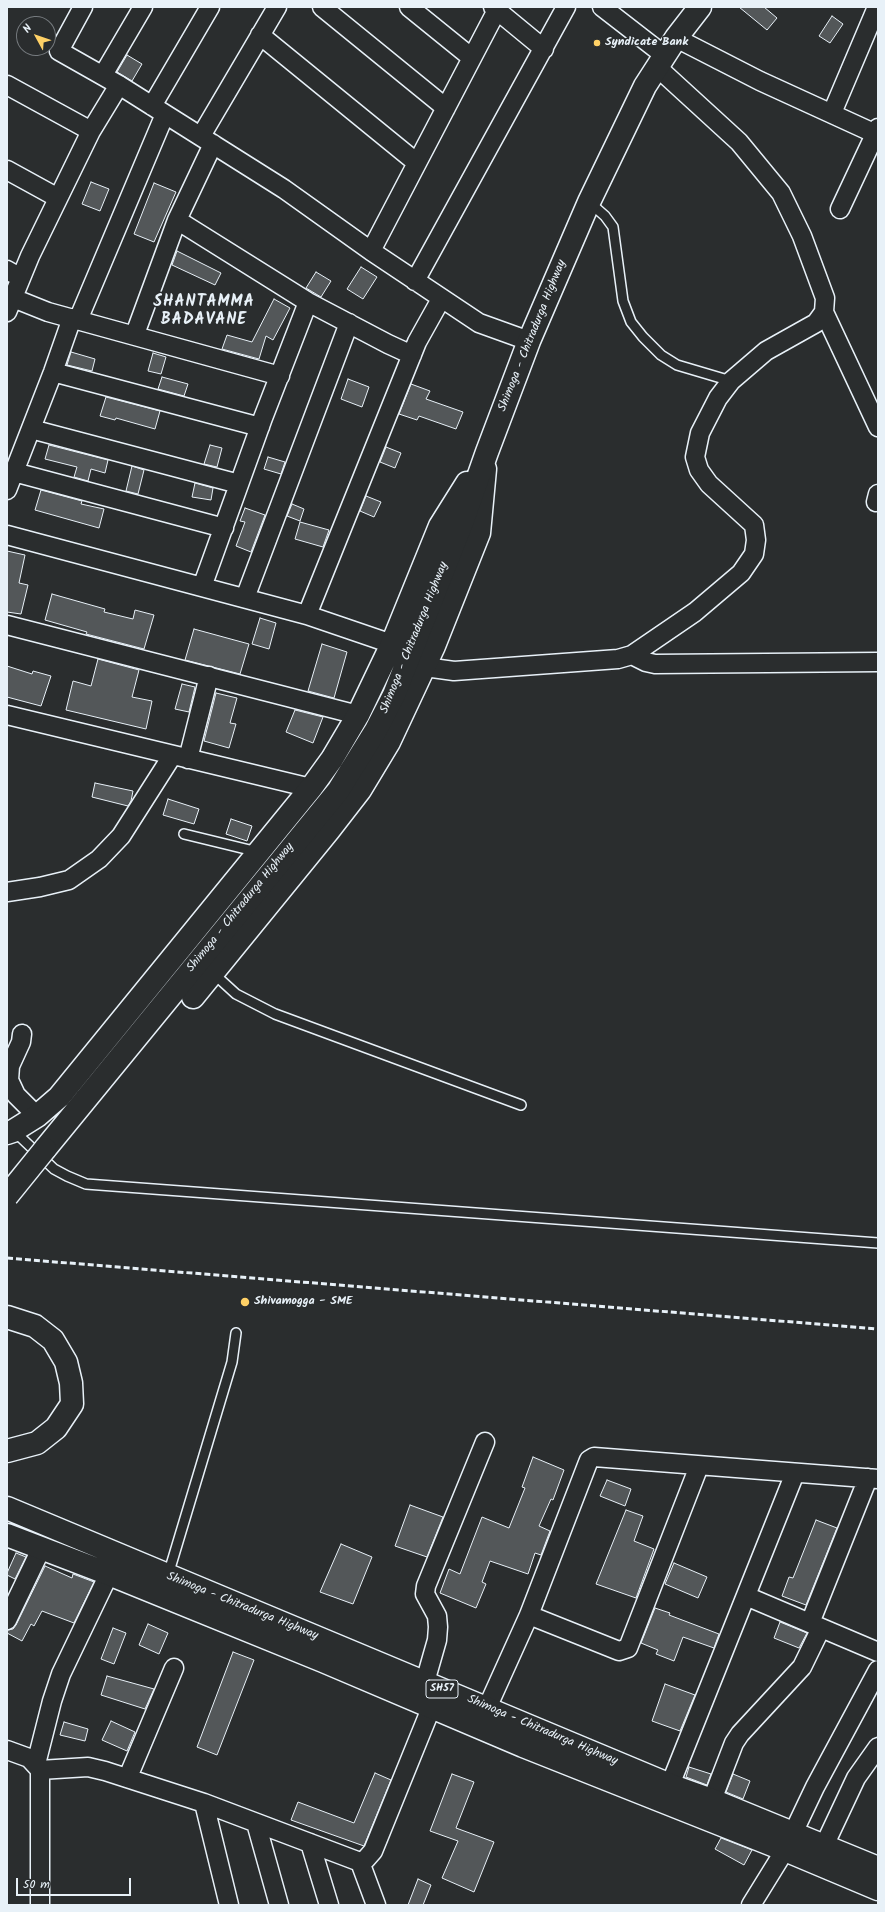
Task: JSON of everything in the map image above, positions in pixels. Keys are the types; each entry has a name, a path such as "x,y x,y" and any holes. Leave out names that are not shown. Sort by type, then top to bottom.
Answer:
{"main road":[{"name":"Shimoga - Chitradurga Highway","path":"7,1196 338,791 376,730 394,695 462,523 529,341 589,202 619,138 665,53 700,7"},
{"path":"10,1132 37,1116 59,1097 311,788 332,759 358,715 392,644 440,526 487,452"},
{"path":"193,997 330,830 360,790 389,742 425,667 479,533 487,452"},
{"path":"7,1317 35,1326 53,1340 66,1362 72,1383 72,1404 56,1428 37,1443 7,1451"},
{"name":"Shimoga - Chitradurga Highway","path":"7,1508 432,1692 523,1746 789,1842 824,1846 878,1868"},
{"name":"Shimoga - Chitradurga Highway","path":"7,1535 109,1574 432,1692 487,1708 670,1785 712,1800 878,1889"}],"street":[{"path":"83,7 59,51 103,75 284,189 371,251 479,323 529,341"},
{"path":"103,75 143,7"},
{"path":"7,490 158,110 210,7"},
{"path":"135,334 207,140 260,35 277,7"},
{"path":"322,7 446,108"},
{"path":"409,7 472,58"},
{"path":"415,281 566,7"},
{"path":"602,7 665,53 780,193 802,236 815,269 825,298 824,312 878,427"},
{"path":"832,114 877,7"},
{"path":"371,251 472,58 495,9 544,49"},
{"path":"260,35 417,164"},
{"path":"665,53 760,81 832,114 877,132 840,209"},
{"path":"7,85 91,130"},
{"path":"119,85 91,130 58,198 14,274 10,305 48,312 135,334 280,376"},
{"path":"7,170 58,198"},
{"path":"177,220 308,302 412,355"},
{"path":"307,615 412,355 441,299"},
{"path":"202,587 260,427 308,302"},
{"path":"425,667 454,671 618,659 632,655 695,612 741,573 754,554 756,540 754,525 709,484 699,470 695,457 700,432 718,398 731,381 766,351 816,323 824,312"},
{"path":"245,598 349,323"},
{"path":"54,372 260,427"},
{"path":"31,429 239,484"},
{"path":"14,472 224,528"},
{"path":"7,535 307,615 392,644"},
{"path":"7,625 358,715"},
{"path":"632,655 646,662 655,664 878,662"},
{"path":"7,892 40,887 69,880 99,860 121,836 180,758 209,676"},
{"path":"7,715 180,758 311,788"},
{"path":"22,1034 21,1042 10,1066 9,1080 16,1095 37,1116"},
{"path":"7,1750 30,1758 38,1767 88,1767 128,1777 204,1803 360,1862 366,1859 373,1851 432,1692 438,1627 436,1616 425,1594 426,1586 485,1442"},
{"path":"487,1708 529,1615 589,1460 594,1457 873,1478 816,1626 802,1667 737,1739 712,1800"},
{"path":"529,1615 619,1651 628,1648 700,1466"},
{"path":"670,1785 794,1473"},
{"path":"7,1620 42,1548"},
{"path":"40,1905 38,1767 52,1701 61,1674 109,1574"},
{"path":"746,1596 878,1652"},
{"path":"128,1777 174,1668"},
{"path":"751,1905 789,1842 815,1787 878,1670"},
{"path":"824,1846 856,1778 878,1747"},
{"path":"204,1803 229,1905"},
{"path":"256,1823 279,1905"},
{"path":"310,1843 329,1905"},
{"path":"360,1862 376,1905"}],"lane":[{"path":"589,202 614,226 623,301 631,322 642,337 661,355 677,365 731,381"},
{"path":"184,834 258,852"},
{"path":"213,973 236,994 275,1014 521,1105"},
{"path":"10,1132 54,1169 86,1184 878,1243"},
{"path":"167,1576 232,1362 236,1333"}],"building":[{"path":"739,7 764,7 777,18 767,30"},
{"path":"832,16 843,24 830,43 819,36"},
{"path":"127,55 142,64 132,81 117,72"},
{"path":"91,182 109,189 100,211 82,204"},
{"path":"154,183 176,192 154,242 134,234"},
{"path":"177,251 221,273 215,285 172,265"},
{"path":"361,267 377,277 363,299 347,289"},
{"path":"316,272 331,281 321,297 306,288"},
{"path":"274,299 290,308 273,340 266,336 259,359 222,349 227,335 252,342"},
{"path":"71,352 95,359 92,371 67,365"},
{"path":"153,353 166,357 161,374 148,371"},
{"path":"162,377 188,384 184,396 158,389"},
{"path":"348,379 369,387 362,407 341,399"},
{"path":"411,384 430,391 426,399 463,412 456,429 419,416 417,420 399,414"},
{"path":"106,397 160,411 155,429 116,418 115,420 100,416"},
{"path":"49,445 108,460 105,473 91,469 88,481 74,477 77,467 45,459"},
{"path":"210,445 222,448 217,467 204,464"},
{"path":"386,447 401,453 395,468 380,462"},
{"path":"268,457 285,462 281,474 264,469"},
{"path":"132,466 144,470 138,494 126,491"},
{"path":"195,483 213,488 211,500 192,497"},
{"path":"41,490 82,501 81,504 104,509 99,528 35,510"},
{"path":"366,496 381,502 374,517 360,511"},
{"path":"292,504 304,509 300,521 287,516"},
{"path":"245,508 265,515 251,552 236,546 245,522 240,521"},
{"path":"300,522 329,530 323,547 295,539"},
{"path":"7,551 25,555 19,583 28,585 21,614 7,612"},
{"path":"52,594 105,609 104,612 133,619 135,610 154,615 144,649 86,634 87,632 45,620"},
{"path":"260,618 276,623 269,649 252,644"},
{"path":"194,629 249,644 240,674 185,660"},
{"path":"322,644 347,652 334,698 308,691"},
{"path":"98,659 139,670 132,697 152,701 146,729 66,710 73,681 91,686"},
{"path":"7,666 32,674 33,671 51,676 41,706 7,697"},
{"path":"182,684 195,687 189,712 175,709"},
{"path":"216,693 237,698 230,723 236,724 229,748 204,741"},
{"path":"295,710 323,717 313,743 286,732"},
{"path":"95,783 133,791 131,801 128,806 92,797"},
{"path":"168,799 199,809 194,824 163,815"},
{"path":"231,819 252,826 247,841 226,834"},
{"path":"533,1457 564,1470 553,1500 551,1499 539,1526 550,1531 541,1555 535,1553 528,1574 490,1561 482,1582 486,1584 476,1608 440,1593 449,1569 460,1574 482,1517 509,1528 525,1488 522,1487"},
{"path":"607,1480 631,1489 625,1506 600,1496"},
{"path":"410,1505 443,1517 427,1557 395,1546"},
{"path":"626,1510 643,1516 634,1541 654,1549 636,1598 596,1584"},
{"path":"816,1520 837,1528 806,1605 782,1596 789,1577 793,1578"},
{"path":"341,1544 372,1557 353,1604 320,1592"},
{"path":"16,1553 26,1557 15,1579 7,1575 7,1573"},
{"path":"674,1563 707,1577 698,1598 665,1584"},
{"path":"45,1566 72,1578 73,1574 94,1582 74,1623 42,1611 34,1626 31,1624 22,1641 7,1633 7,1630 13,1629 16,1625"},
{"path":"655,1608 670,1613 669,1615 719,1634 714,1648 683,1637 674,1661 656,1654 658,1650 641,1643"},
{"path":"780,1622 807,1633 799,1648 774,1638"},
{"path":"148,1624 168,1633 159,1654 139,1645"},
{"path":"113,1628 126,1633 114,1664 101,1659"},
{"path":"233,1652 254,1660 217,1755 197,1747"},
{"path":"107,1676 154,1689 145,1709 101,1695"},
{"path":"665,1684 695,1695 680,1731 652,1721"},
{"path":"111,1721 135,1732 127,1751 102,1740"},
{"path":"64,1722 88,1729 85,1741 60,1735"},
{"path":"689,1767 711,1774 707,1785 686,1777"},
{"path":"375,1773 391,1780 364,1846 291,1820 298,1802 354,1823"},
{"path":"452,1774 474,1782 456,1828 494,1842 474,1892 442,1878 458,1841 430,1831"},
{"path":"733,1774 750,1781 743,1799 726,1792"},
{"path":"721,1838 752,1850 744,1865 715,1849"},
{"path":"418,1879 431,1885 423,1905 408,1905"}],"railway":[{"path":"7,1258 878,1329"}],"place":[{"name":"Syndicate Bank","path":"597,43"},
{"name":"Shivamogga - SME","path":"245,1302"}],"district":[{"name":"SHANTAMMA BADAVANE","path":"204,312"}]}
